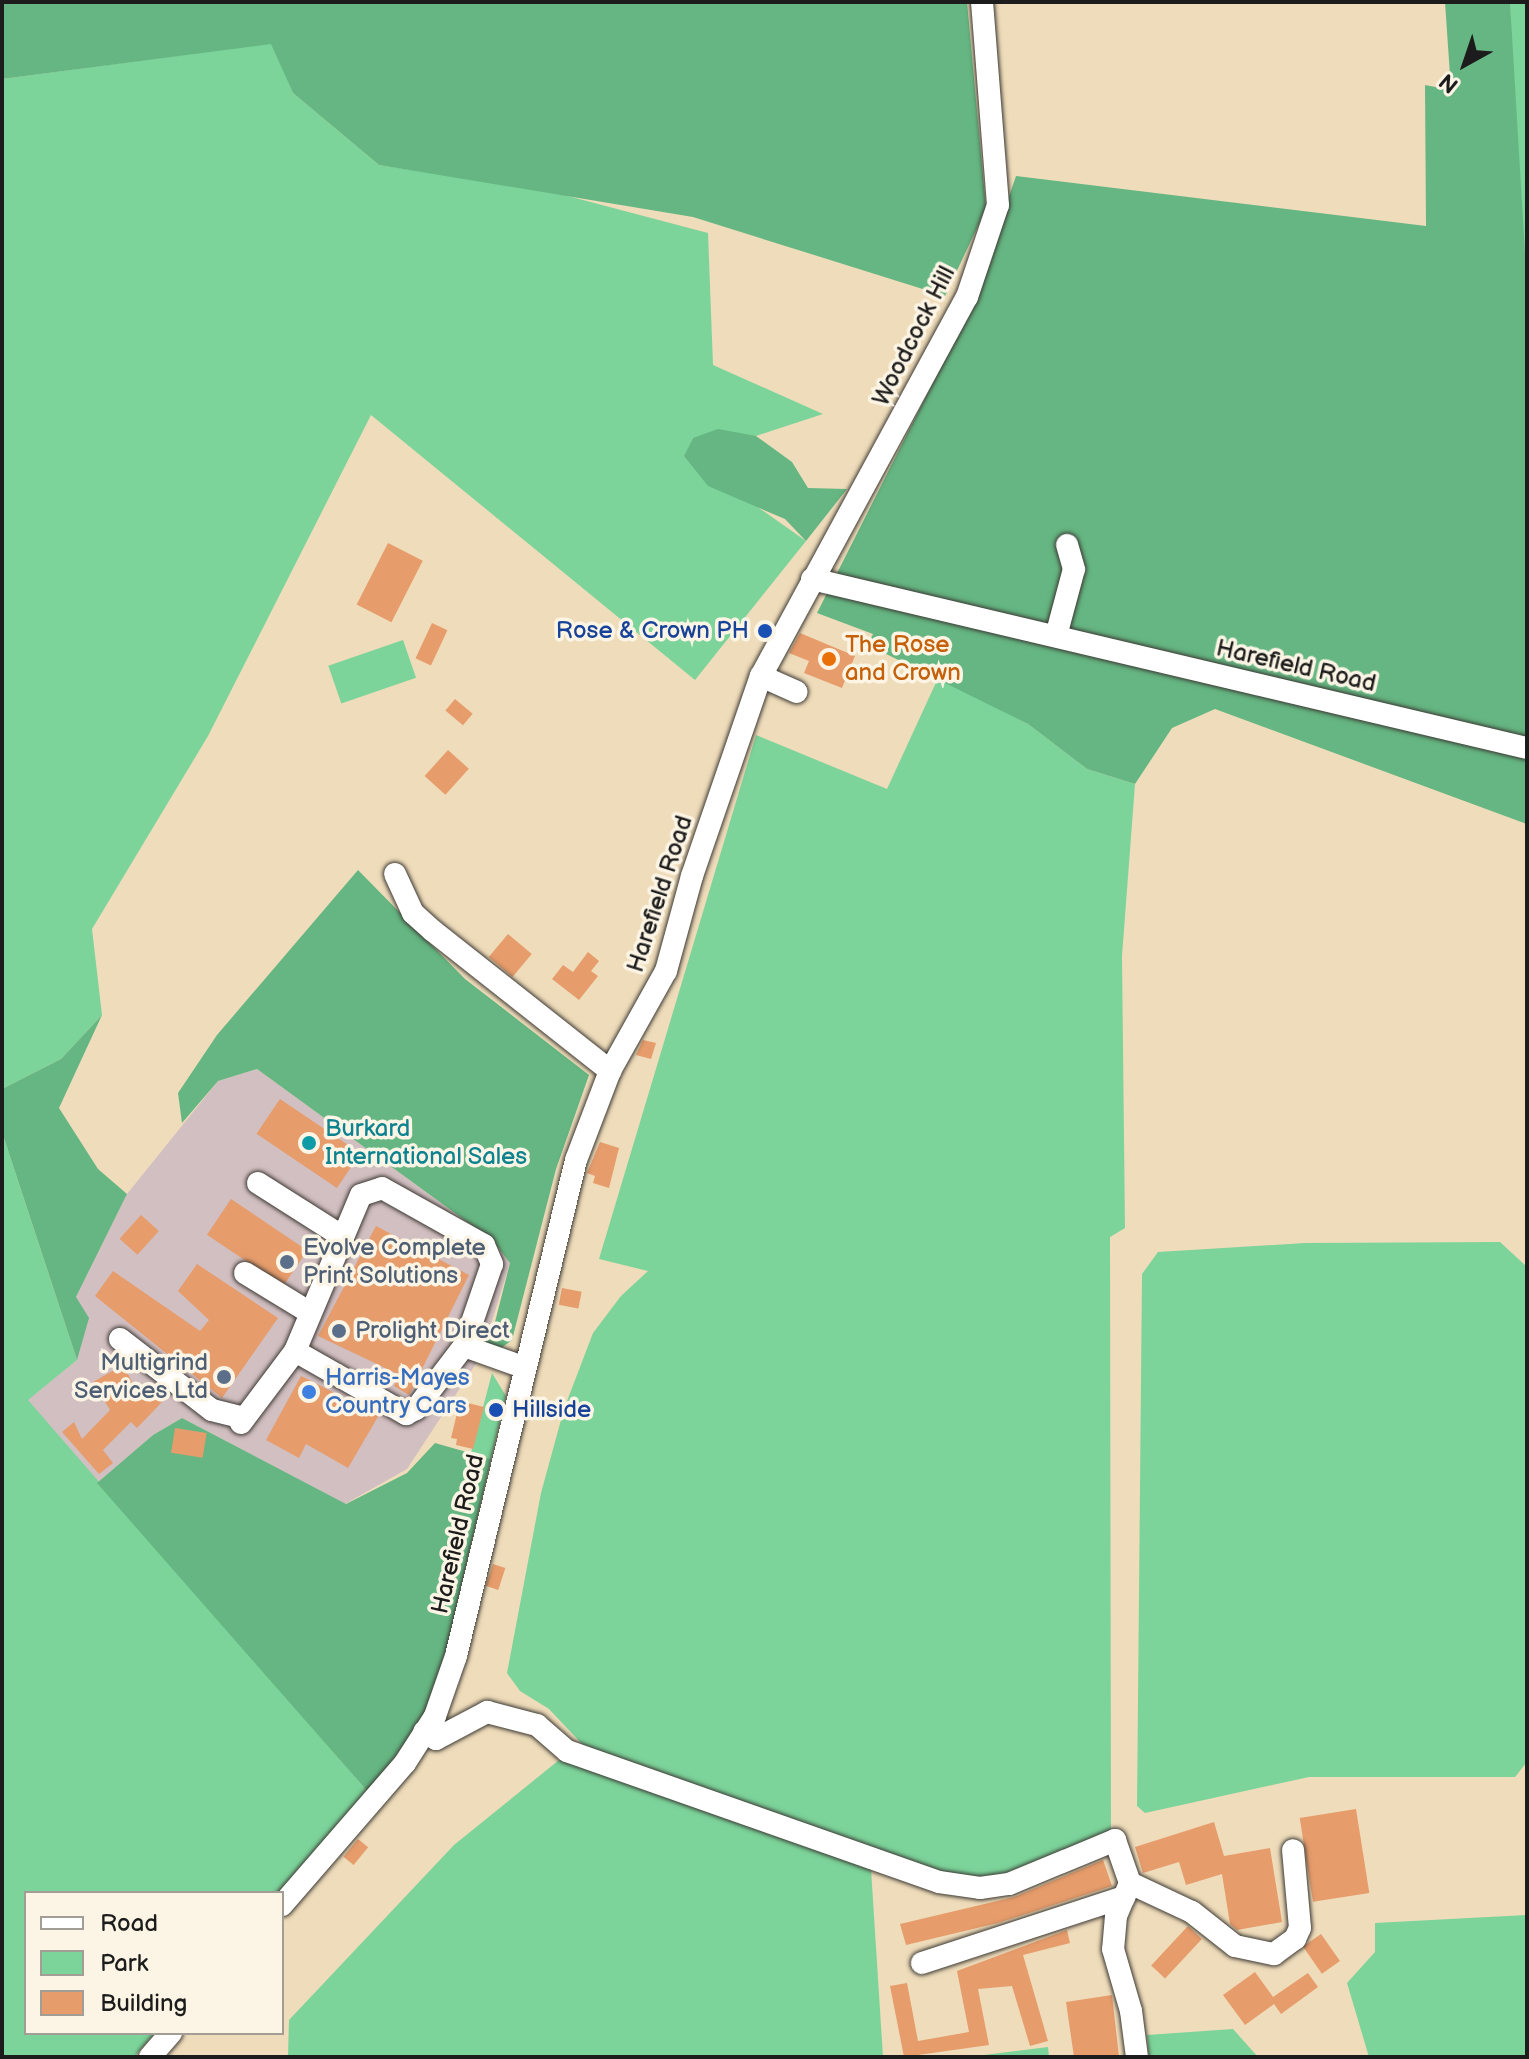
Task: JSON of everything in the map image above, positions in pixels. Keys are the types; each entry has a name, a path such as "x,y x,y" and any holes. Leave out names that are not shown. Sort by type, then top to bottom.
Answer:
{"street":[{"name":"Woodcock Hill","path":"812,579 967,297 998,205 982,2"},
{"path":"1056,636 1074,569 1067,545"},
{"name":"Harefield Road","path":"284,1903 405,1763 424,1732 456,1656 523,1367 576,1160 610,1071 666,971 692,876 761,676 812,579 1527,748"},
{"path":"761,676 797,692"},
{"path":"395,874 413,913 610,1071"},
{"path":"258,1183 343,1237"},
{"path":"120,1339 212,1410 243,1420 262,1401 295,1351 361,1195 382,1188 484,1245 492,1264 464,1346 416,1409 406,1414 295,1351"},
{"path":"245,1273 309,1312"},
{"path":"464,1346 523,1367"},
{"path":"424,1732 436,1739 487,1712 537,1725 567,1751 939,1882 980,1888 1009,1884 1115,1840 1127,1890 1113,1949 1131,2011 1137,2057"},
{"path":"922,1963 1127,1890 1192,1912 1246,1951 1274,1954 1295,1939 1300,1928 1293,1850"},
{"path":"150,2057 169,2035"}],"shaded area":[{"path":"257,1069 492,1240 510,1263 481,1356 407,1469 345,1504 182,1418 153,1435 97,1483 27,1400 77,1360 76,1297 127,1194 218,1081"}],"green space":[{"path":"2,2 967,2 986,209 945,296 693,217 379,165 293,93 271,44 2,79"},
{"path":"1445,2 1510,2 1527,287 1527,824 1215,709 1172,728 1135,784 1087,769 1028,724 868,645 873,634 817,613 971,307 1016,176 1426,226 1425,85 1451,90"},
{"path":"1510,2 1527,2 1527,287 1514,123"},
{"path":"272,43 293,93 379,165 545,190 708,233 713,365 823,414 756,436 693,438 685,456 806,541 695,680 371,415 208,736 92,929 102,1015 61,1059 2,1089 2,79"},
{"path":"718,429 756,436 792,462 808,488 847,489 806,541 785,519 708,486 684,456 693,438"},
{"path":"403,640 416,678 341,704 328,666"},
{"path":"939,676 1028,724 1087,769 1135,784 1122,956 1125,1228 1110,1237 1111,1832 1049,1861 980,1881 932,1871 583,1745 549,1709 520,1691 507,1673 541,1493 564,1409 593,1333 621,1296 648,1271 599,1259 756,735 887,789"},
{"path":"358,870 465,979 589,1075 556,1169 512,1340 500,1349 478,1339 480,1322 494,1326 510,1263 492,1240 257,1069 218,1081 182,1123 178,1093 217,1035"},
{"path":"102,1015 59,1108 98,1169 127,1194 76,1297 89,1318 77,1360 2,1132 2,1089 61,1059"},
{"path":"2,1132 77,1360 28,1400 369,1793 280,1891 24,1891 24,2035 153,2035 134,2057 2,2057"},
{"path":"1500,1242 1527,1267 1527,1762 1515,1777 1309,1777 1145,1813 1137,1806 1142,1274 1158,1252 1305,1243"},
{"path":"492,1373 506,1396 491,1459 471,1453"},
{"path":"182,1418 346,1504 407,1473 435,1443 491,1459 442,1669 425,1715 369,1793 97,1483 153,1435"},
{"path":"564,1756 871,1869 883,2057 288,2057 289,2020 454,1845"},
{"path":"1527,1915 1527,2057 1369,2057 1347,1983 1375,1952 1375,1923"},
{"path":"1233,2029 1258,2057 1149,2057 1147,2035"},
{"path":"1048,2047 1049,2057 968,2057"}],"building":[{"path":"388,543 423,561 391,622 357,604"},
{"path":"432,623 447,630 431,666 416,658"},
{"name":"The Rose and Crown","path":"800,633 855,656 842,688 804,673 809,661 789,653"},
{"path":"455,699 473,714 463,725 445,710"},
{"path":"448,750 469,769 445,795 425,776"},
{"path":"508,934 532,954 512,977 489,957"},
{"path":"588,952 599,961 591,971 598,976 579,1000 552,979 563,965 573,972"},
{"path":"643,1040 656,1043 651,1059 636,1055"},
{"name":"Burkard International Sales","path":"280,1099 360,1153 337,1188 257,1134"},
{"path":"600,1142 619,1148 609,1188 593,1183 595,1176 587,1173"},
{"path":"231,1199 307,1250 283,1286 207,1235"},
{"path":"141,1215 159,1231 137,1255 120,1239"},
{"path":"376,1226 469,1275 409,1395 394,1386 400,1375 318,1336"},
{"path":"197,1264 278,1318 222,1398 95,1296 113,1271 200,1331 209,1320 178,1291"},
{"path":"562,1288 582,1292 578,1309 559,1305"},
{"path":"123,1365 140,1396 148,1388 162,1402 137,1428 131,1422 103,1450 113,1463 99,1474 62,1432 74,1422 82,1439 110,1410 93,1382"},
{"path":"301,1376 379,1415 348,1468 306,1444 299,1458 266,1440"},
{"path":"460,1401 484,1407 473,1449 456,1445 457,1439 451,1438"},
{"path":"175,1428 207,1433 203,1458 171,1453"},
{"path":"493,1564 505,1568 498,1590 486,1586"},
{"path":"1356,1809 1369,1893 1313,1902 1300,1818"},
{"path":"1214,1822 1224,1856 1270,1848 1282,1922 1237,1930 1230,1924 1222,1874 1186,1885 1179,1862 1143,1873 1135,1847"},
{"path":"358,1839 368,1847 354,1865 344,1857"},
{"path":"1103,1860 1112,1886 998,1923 906,1945 900,1924 1014,1897"},
{"path":"1188,1926 1202,1939 1165,1978 1151,1965"},
{"path":"1067,1930 1070,1943 1023,1955 1048,2041 1030,2046 1012,1986 978,1989 989,2045 904,2057 890,1986 907,1983 918,2041 969,2032 957,1971"},
{"path":"1321,1934 1340,1961 1322,1974 1303,1947"},
{"path":"1255,1972 1273,1997 1308,1973 1318,1987 1281,2014 1274,2004 1245,2025 1223,1995"},
{"path":"1112,1995 1119,2057 1074,2057 1066,2002"}],"place":[{"name":"Rose & Crown PH","path":"765,631"},
{"name":"The Rose and Crown","path":"829,659"},
{"name":"Burkard International Sales","path":"309,1143"},
{"name":"Evolve Complete Print Solutions","path":"287,1262"},
{"name":"Prolight Direct","path":"339,1331"},
{"name":"Multigrind Services Ltd","path":"224,1377"},
{"name":"Harris-Mayes Country Cars","path":"309,1392"},
{"name":"Hillside","path":"496,1410"}]}
